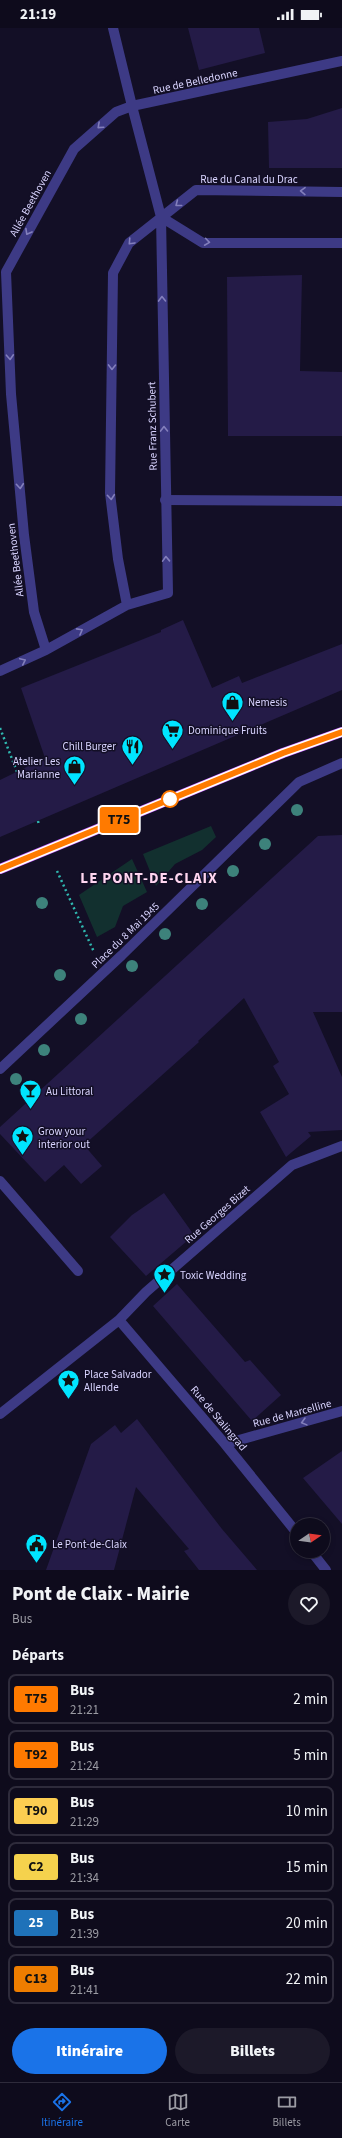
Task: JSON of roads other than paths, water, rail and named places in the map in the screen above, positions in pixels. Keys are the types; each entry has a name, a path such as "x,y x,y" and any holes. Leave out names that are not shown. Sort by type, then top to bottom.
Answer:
{"main road":[{"path":"0,869 290,750 342,732"}],"street":[{"path":"113,28 132,106"},
{"name":"Rue de Belledonne","path":"132,106 342,61"},
{"name":"Rue Franz Schubert","path":"0,671 46,650 127,605 168,593 165,500 161,217 132,106"},
{"name":"Allée Beethoven","path":"46,650 34,612 24,535 11,394 6,272 74,149 116,112 132,106"},
{"name":"Rue du Canal du Drac","path":"161,217 196,190 342,192"},
{"path":"127,605 118,559 110,493 113,273 129,243 161,217 203,243 342,243"},
{"path":"165,500 342,501"},
{"name":"Place du 8 Mai 1945","path":"0,1069 103,972 299,782 342,763"},
{"name":"Rue Georges Bizet","path":"120,1320 146,1292 292,1165 342,1146"},
{"path":"0,1181 78,1271"},
{"path":"0,1414 120,1320"},
{"name":"Rue de Stalingrad","path":"120,1320 225,1444 290,1524"},
{"name":"Rue de Marcelline","path":"225,1444 342,1411"},
{"path":"317,1558 326,1570"}],"place":[{"name":"Nemesis","path":"232,722"},
{"name":"Dominique Fruits","path":"172,750"},
{"name":"Chill Burger","path":"132,766"},
{"name":"Atelier Les Marianne","path":"75,786"},
{"name":"Au Littoral","path":"30,1110"},
{"name":"Grow your interior out","path":"22,1156"},
{"name":"Toxic Wedding","path":"165,1294"},
{"name":"Place Salvador Allende","path":"69,1400"},
{"name":"Le Pont-de-Claix","path":"37,1564"}],"district":[{"name":"LE PONT-DE-CLAIX","path":"149,878"}]}
